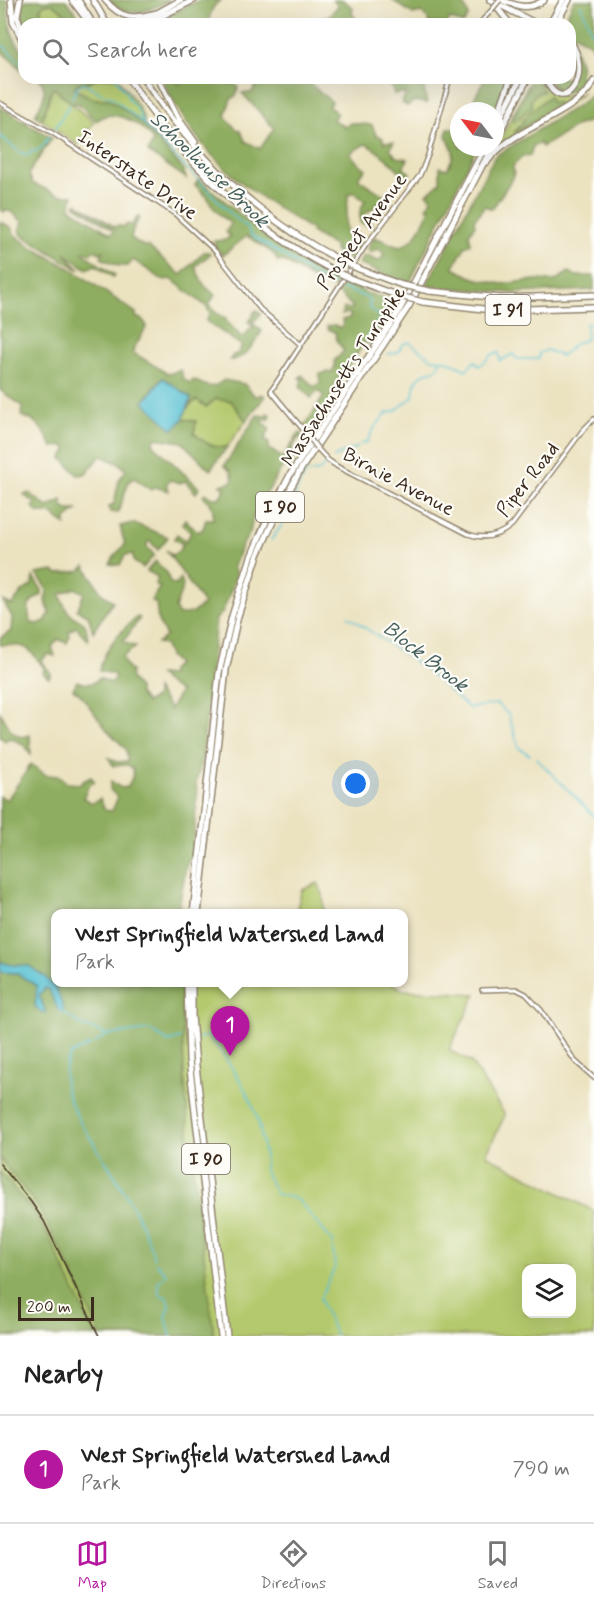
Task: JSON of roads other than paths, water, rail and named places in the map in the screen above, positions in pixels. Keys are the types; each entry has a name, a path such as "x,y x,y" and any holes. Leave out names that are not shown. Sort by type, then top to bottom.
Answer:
{"highway":[{"path":"11,0 13,22 18,32"},
{"path":"18,19 20,0"},
{"path":"72,0 87,18"},
{"path":"78,0 88,18"},
{"path":"93,0 104,18"},
{"path":"105,0 117,13 124,16 137,17 157,13"},
{"path":"148,18 181,0"},
{"path":"157,18 194,0"},
{"path":"490,0 506,18"},
{"path":"490,0 525,18"},
{"path":"500,0 525,7 534,6 544,0"},
{"path":"500,0 532,18"},
{"path":"556,18 563,0"},
{"path":"557,18 570,0"},
{"path":"162,18 167,13"},
{"path":"576,44 582,47"},
{"path":"548,84 555,92 573,95 586,87 593,73"},
{"path":"469,192 498,149 579,99 594,81"},
{"name":"I 91","path":"132,84 164,129 218,188 275,234 337,272 396,295 423,302 464,308 501,310 594,307"},
{"name":"I 91","path":"147,84 172,120 214,167 243,194 279,223 344,262 402,285 429,291 501,298 594,295"},
{"path":"161,84 178,118 214,167"},
{"path":"502,102 509,84"},
{"path":"504,111 518,84"},
{"path":"504,124 525,84"},
{"name":"Massachusetts Turnpike","path":"193,909 219,673 232,616 262,530 290,475 389,327 479,156"},
{"name":"Massachusetts Turnpike","path":"199,909 226,670 238,616 255,562 294,480 399,322 487,156"},
{"name":"I 90","path":"187,987 189,1060 221,1336"},
{"name":"I 90","path":"192,987 196,1066 227,1336"}],"street":[{"path":"484,18 500,0"},
{"name":"Prospect Avenue","path":"271,392 370,239 423,170 448,84"},
{"name":"Interstate Drive","path":"0,103 54,134 186,222 215,251 260,309 301,344"},
{"name":"Birnie Avenue","path":"271,392 333,464 472,536"},
{"name":"Piper Road","path":"472,536 495,536 512,525 584,428 594,419"},
{"path":"482,990 516,989 526,994 541,1010 576,1061 594,1078"}],"water":[{"path":"163,378 191,398 183,419 173,430 144,402"},
{"path":"0,962 29,966 45,977 51,984 51,987 57,990 64,1011 59,1011 49,990 45,988 39,995 46,1013 41,1012 35,1006 37,986 16,973 0,972"}],"waterway":[{"name":"Schoolhouse Brook","path":"581,5 594,37"},
{"path":"0,45 18,61"},
{"name":"Schoolhouse Brook","path":"72,98 77,87 82,84"},
{"name":"Schoolhouse Brook","path":"86,84 101,94 112,97 145,125 232,215 248,228 251,235 334,285"},
{"path":"120,84 143,122"},
{"name":"Schoolhouse Brook","path":"55,129 70,104"},
{"name":"Schoolhouse Brook","path":"0,136 21,153 29,155 32,150 35,152 43,146 49,137"},
{"name":"Schoolhouse Brook","path":"343,288 367,298 370,301 369,308 379,315 379,320 368,336 371,343"},
{"name":"Schoolhouse Brook","path":"388,354 397,353 403,344 409,342 432,359 446,360 466,370 475,361 479,366 491,355 499,353 500,361 513,354 517,359 539,359 539,353 547,350 561,356 576,343 587,339 586,324 594,325"},
{"path":"361,444 367,442 374,428 387,413 395,411 413,397 419,377 437,369 440,361"},
{"path":"334,457 358,447"},
{"path":"271,540 289,515 297,489 306,473 320,471 326,464"},
{"name":"Block Brook","path":"348,616 421,666 469,708 497,704 508,714 519,748 530,755"},
{"name":"Block Brook","path":"536,758 594,816"},
{"path":"58,1009 84,1027 107,1035 150,1030 169,1042 180,1038"},
{"path":"95,1043 107,1035"},
{"path":"198,1038 208,1036 236,1075 257,1117 263,1146"},
{"path":"90,1045 71,1054 65,1071 66,1090 78,1117 133,1207 154,1258"},
{"path":"263,1148 264,1169 276,1194 297,1199 332,1241 335,1267 320,1299 336,1336"},
{"path":"156,1263 166,1274 158,1282 159,1294 166,1297 170,1305 166,1317 171,1336"}],"railway":[{"path":"0,1164 44,1221 99,1336"}],"place":[{"name":"West Springfield Watershed Land","path":"230,1056"}]}
